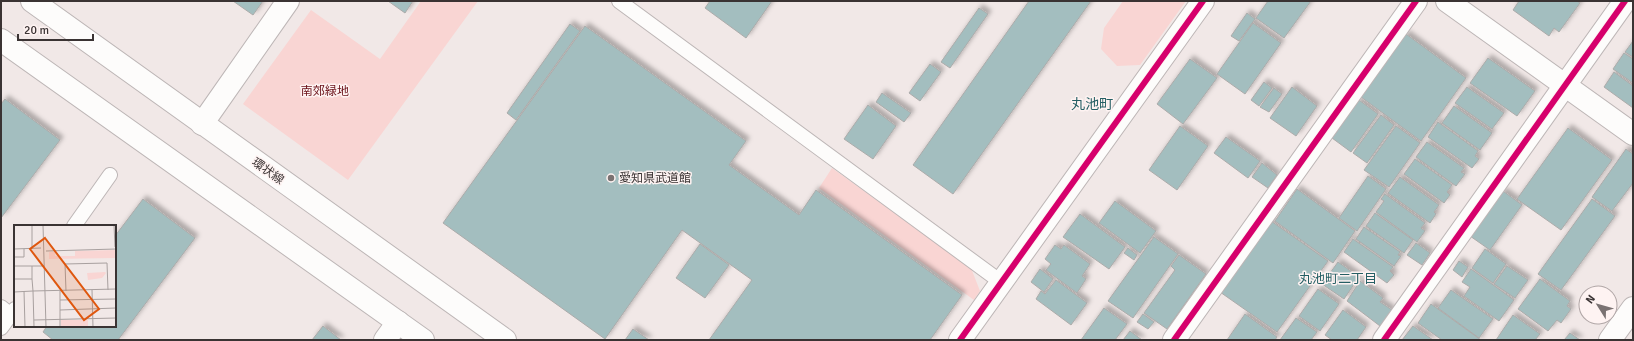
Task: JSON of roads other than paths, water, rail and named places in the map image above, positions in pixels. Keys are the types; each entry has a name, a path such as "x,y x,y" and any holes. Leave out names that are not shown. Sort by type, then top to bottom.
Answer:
{"street":[{"name":"環状線","path":"32,1 505,340"},
{"path":"202,124 288,1"},
{"path":"960,340 1203,1"},
{"path":"1174,340 1416,1"},
{"path":"1447,1 1633,134"},
{"path":"1384,340 1625,1"},
{"path":"1,40 423,340"},
{"path":"1610,340 1633,308"},
{"path":"385,340 398,322"}],"lane":[{"path":"619,1 1001,282"},
{"path":"75,225 110,175"},
{"path":"1,328 9,310"}],"place":[{"name":"愛知県武道館","path":"611,178"}],"district":[{"name":"丸池町","path":"1092,104"},
{"name":"丸池町二丁目","path":"1338,278"}],"park label":[{"name":"南郊緑地","path":"325,91"}]}
